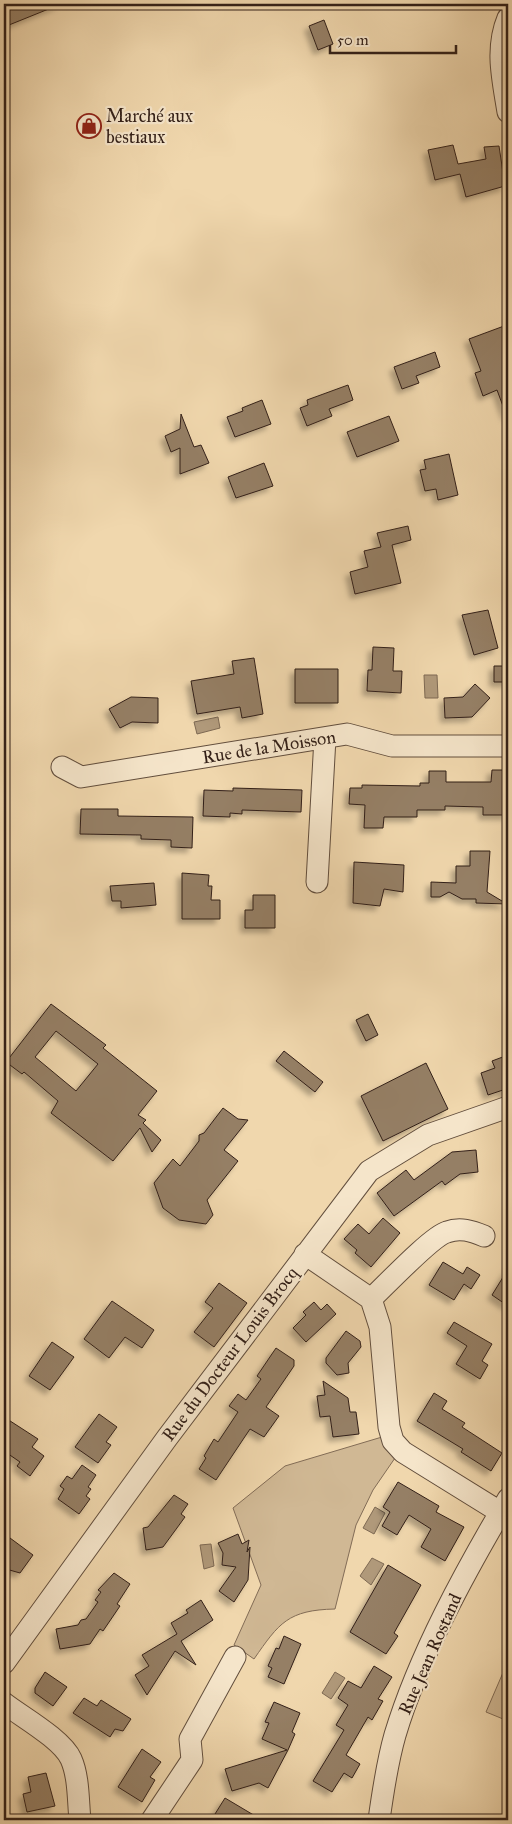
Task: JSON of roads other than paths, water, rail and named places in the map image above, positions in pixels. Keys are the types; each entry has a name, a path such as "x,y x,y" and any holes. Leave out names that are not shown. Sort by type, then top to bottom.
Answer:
{"street":[{"path":"508,18 503,30 500,56 508,112"},
{"name":"Rue de la Moisson","path":"62,767 67,772 81,777 347,734 392,746 508,746"},
{"path":"317,882 325,738"},
{"name":"Rue du Docteur Louis Brocq","path":"4,1663 161,1446 369,1171 428,1134 508,1107"},
{"path":"371,1299 428,1245 446,1232 468,1229 484,1236"},
{"path":"305,1254 371,1299 380,1326 393,1441 403,1452 506,1509"},
{"name":"Rue Jean Rostand","path":"379,1820 387,1767 396,1733 411,1693 446,1611 506,1509"},
{"path":"152,1820 192,1760 190,1739 234,1657"},
{"path":"4,1703 64,1747 68,1753 75,1771 80,1820"}],"place":[{"name":"Marché aux bestiaux","path":"89,126"}]}
